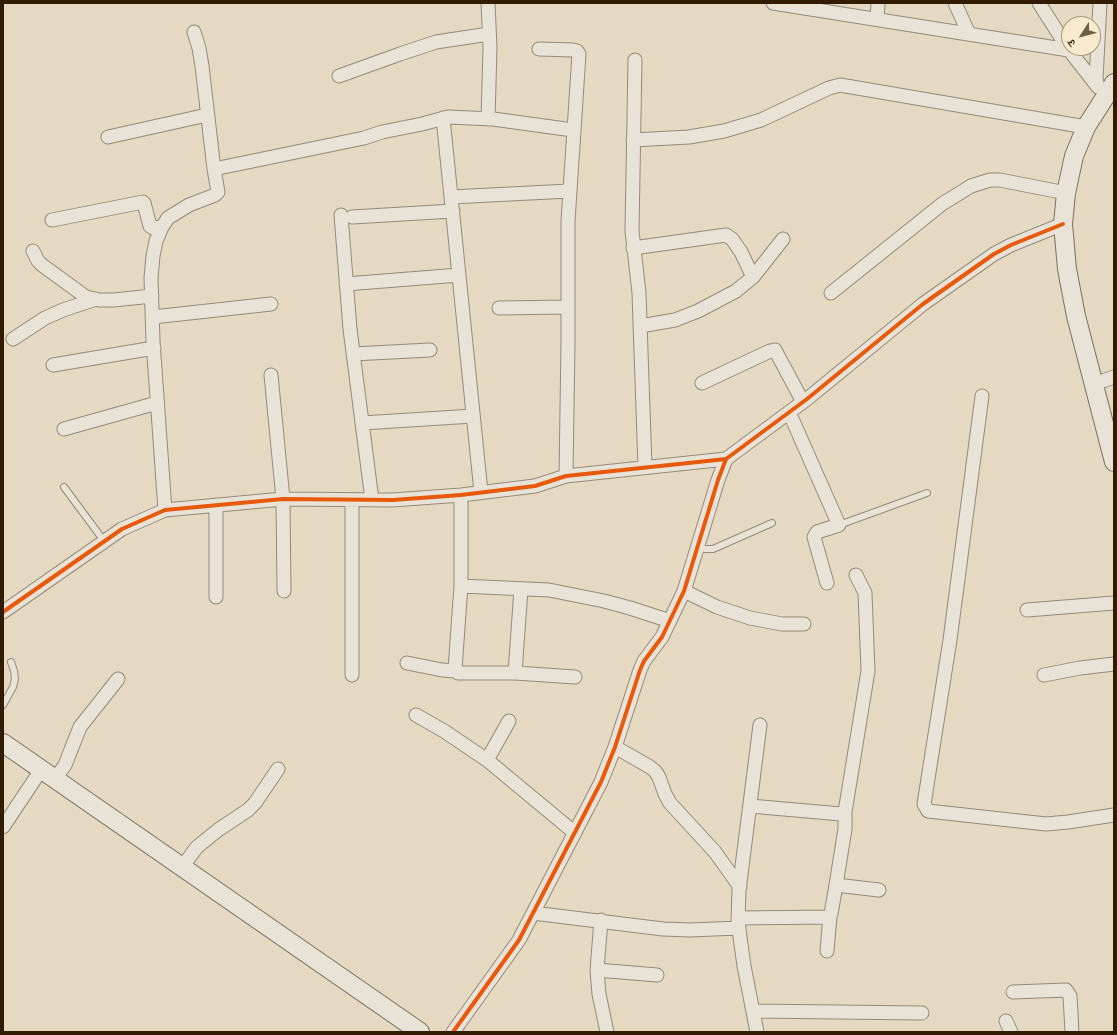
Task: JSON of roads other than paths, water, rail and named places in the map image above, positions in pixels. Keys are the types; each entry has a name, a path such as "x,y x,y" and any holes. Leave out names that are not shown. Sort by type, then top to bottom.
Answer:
{"street":[{"path":"488,3 488,119"},
{"path":"774,3 1061,49"},
{"path":"877,19 878,3"},
{"path":"955,3 969,34"},
{"path":"1039,3 1061,37"},
{"path":"1100,3 1096,79 1106,89"},
{"path":"165,510 154,348 152,296 153,256 156,241 168,218 189,205 218,192 199,48 194,32"},
{"path":"339,76 436,42 489,34"},
{"path":"539,49 574,50 577,51 578,54 568,221 566,476"},
{"path":"1075,56 1106,89"},
{"path":"635,60 633,248 639,293 646,468"},
{"path":"633,140 689,137 724,131 761,120 829,88 840,85 1086,127"},
{"path":"1106,89 1086,127 1074,156 1066,193 1062,224 1067,269 1076,316 1094,384 1110,432 1114,462"},
{"path":"108,137 207,116"},
{"path":"214,169 364,138 382,132 448,117 488,119 573,130"},
{"path":"443,118 481,492"},
{"path":"831,293 942,204 970,186 990,180 1000,180 1066,193"},
{"path":"451,197 570,191"},
{"path":"52,220 143,202 150,226 153,228 162,227"},
{"path":"372,500 353,354 346,284 347,216 453,211"},
{"path":"3,612 122,529 165,510 283,499 393,500 461,495 535,486 566,476 726,459 803,402 923,304 994,254 1011,245 1062,224"},
{"path":"633,248 726,235 732,239 741,252 753,277"},
{"path":"640,326 675,320 698,311 736,291 753,277 783,239"},
{"path":"33,251 42,266 86,297 114,300 152,296"},
{"path":"346,284 459,274"},
{"path":"13,339 45,318 63,310 96,299"},
{"path":"153,317 271,304"},
{"path":"499,308 568,307"},
{"path":"53,365 154,348"},
{"path":"353,354 430,350"},
{"path":"702,383 770,350 774,350 803,402"},
{"path":"271,376 283,499 284,591"},
{"path":"1094,384 1114,377"},
{"path":"982,396 950,640 924,804 928,811 1046,824 1114,815"},
{"path":"64,428 157,403"},
{"path":"789,412 839,525 817,532 814,537 827,584"},
{"path":"362,423 473,416"},
{"path":"453,1032 519,940 601,782 615,747 640,670 644,661 662,637 684,591 718,480 726,459"},
{"path":"456,672 461,586 461,495"},
{"path":"352,500 352,675"},
{"path":"216,505 216,596"},
{"path":"828,951 830,916 845,829 845,812 868,671 865,593 856,575"},
{"path":"461,586 549,590 604,601 670,621"},
{"path":"515,673 522,589"},
{"path":"684,591 717,607 750,618 782,624 804,624"},
{"path":"1027,610 1114,603"},
{"path":"407,663 458,673 515,673 575,677"},
{"path":"1044,675 1080,668 1114,664"},
{"path":"3,827 48,774 65,765 80,727 118,679"},
{"path":"416,715 444,731 488,760 575,833"},
{"path":"488,760 509,721"},
{"path":"757,1032 744,966 739,923 740,887 760,725"},
{"path":"3,743 420,1032"},
{"path":"615,747 655,771 670,803 716,852 740,887"},
{"path":"182,867 197,847 218,830 248,810 278,769"},
{"path":"750,806 841,814 845,812"},
{"path":"836,885 879,890"},
{"path":"533,913 601,920 663,929 690,930 739,923 830,916"},
{"path":"601,920 597,970 599,994 607,1032"},
{"path":"597,970 657,975"},
{"path":"1013,992 1066,990 1070,996 1072,1032"},
{"path":"753,1011 922,1013"}],"lane":[{"path":"64,487 104,541"},
{"path":"839,525 927,493"},
{"path":"698,547 713,549 772,523"},
{"path":"3,705 13,687 14,671 10,662"}]}
